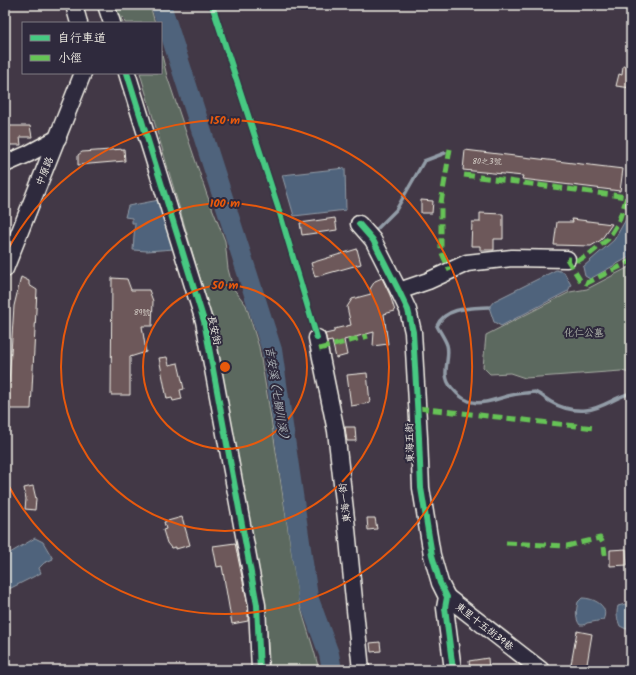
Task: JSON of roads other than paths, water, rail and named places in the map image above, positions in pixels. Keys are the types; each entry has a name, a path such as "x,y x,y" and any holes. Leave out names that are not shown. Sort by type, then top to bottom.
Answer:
{"street":[{"path":"74,5 79,22"},
{"path":"106,5 112,22"},
{"name":"中原路","path":"5,269 83,74"},
{"name":"長安街","path":"127,74 204,321 257,605 260,670"},
{"path":"5,164 58,138"},
{"name":"東海五街","path":"359,224 373,240 399,291 408,310 413,332 421,488 432,555 440,583 447,597 445,608 453,670"},
{"path":"399,291 428,281 467,263 512,258 567,259"},
{"name":"東海一街","path":"317,338 336,431 361,670"},
{"name":"東里十五街39巷","path":"447,597 541,670"}],"water":[{"path":"345,168 346,210 294,216 282,175"},
{"path":"159,200 174,249 147,251 133,250 135,223 132,223 132,218 125,217 128,206"},
{"path":"631,209 631,256 590,279 585,276 583,267 614,240"},
{"path":"556,270 564,272 571,285 568,291 501,326 494,322 489,307 494,301"},
{"path":"35,538 43,542 53,559 44,563 39,568 41,573 5,591 5,556"},
{"path":"582,598 596,601 603,607 605,615 603,620 580,625 577,620 576,611 578,602"},
{"path":"625,604 631,606 631,628 626,629 620,626 617,614 618,606"}],"waterway":[{"name":"吉安溪 (七腳川溪)","path":"161,5 272,350 308,597 329,654 332,670"},
{"path":"374,232 396,210 424,161 445,153"},
{"path":"489,307 467,308 452,312 446,315 437,326 444,338 448,350 446,377 451,387 460,396 469,401 478,403 515,394 535,392 559,406 581,410 598,407 631,393"}],"park label":[{"name":"化仁公墓","path":"584,332"}]}
